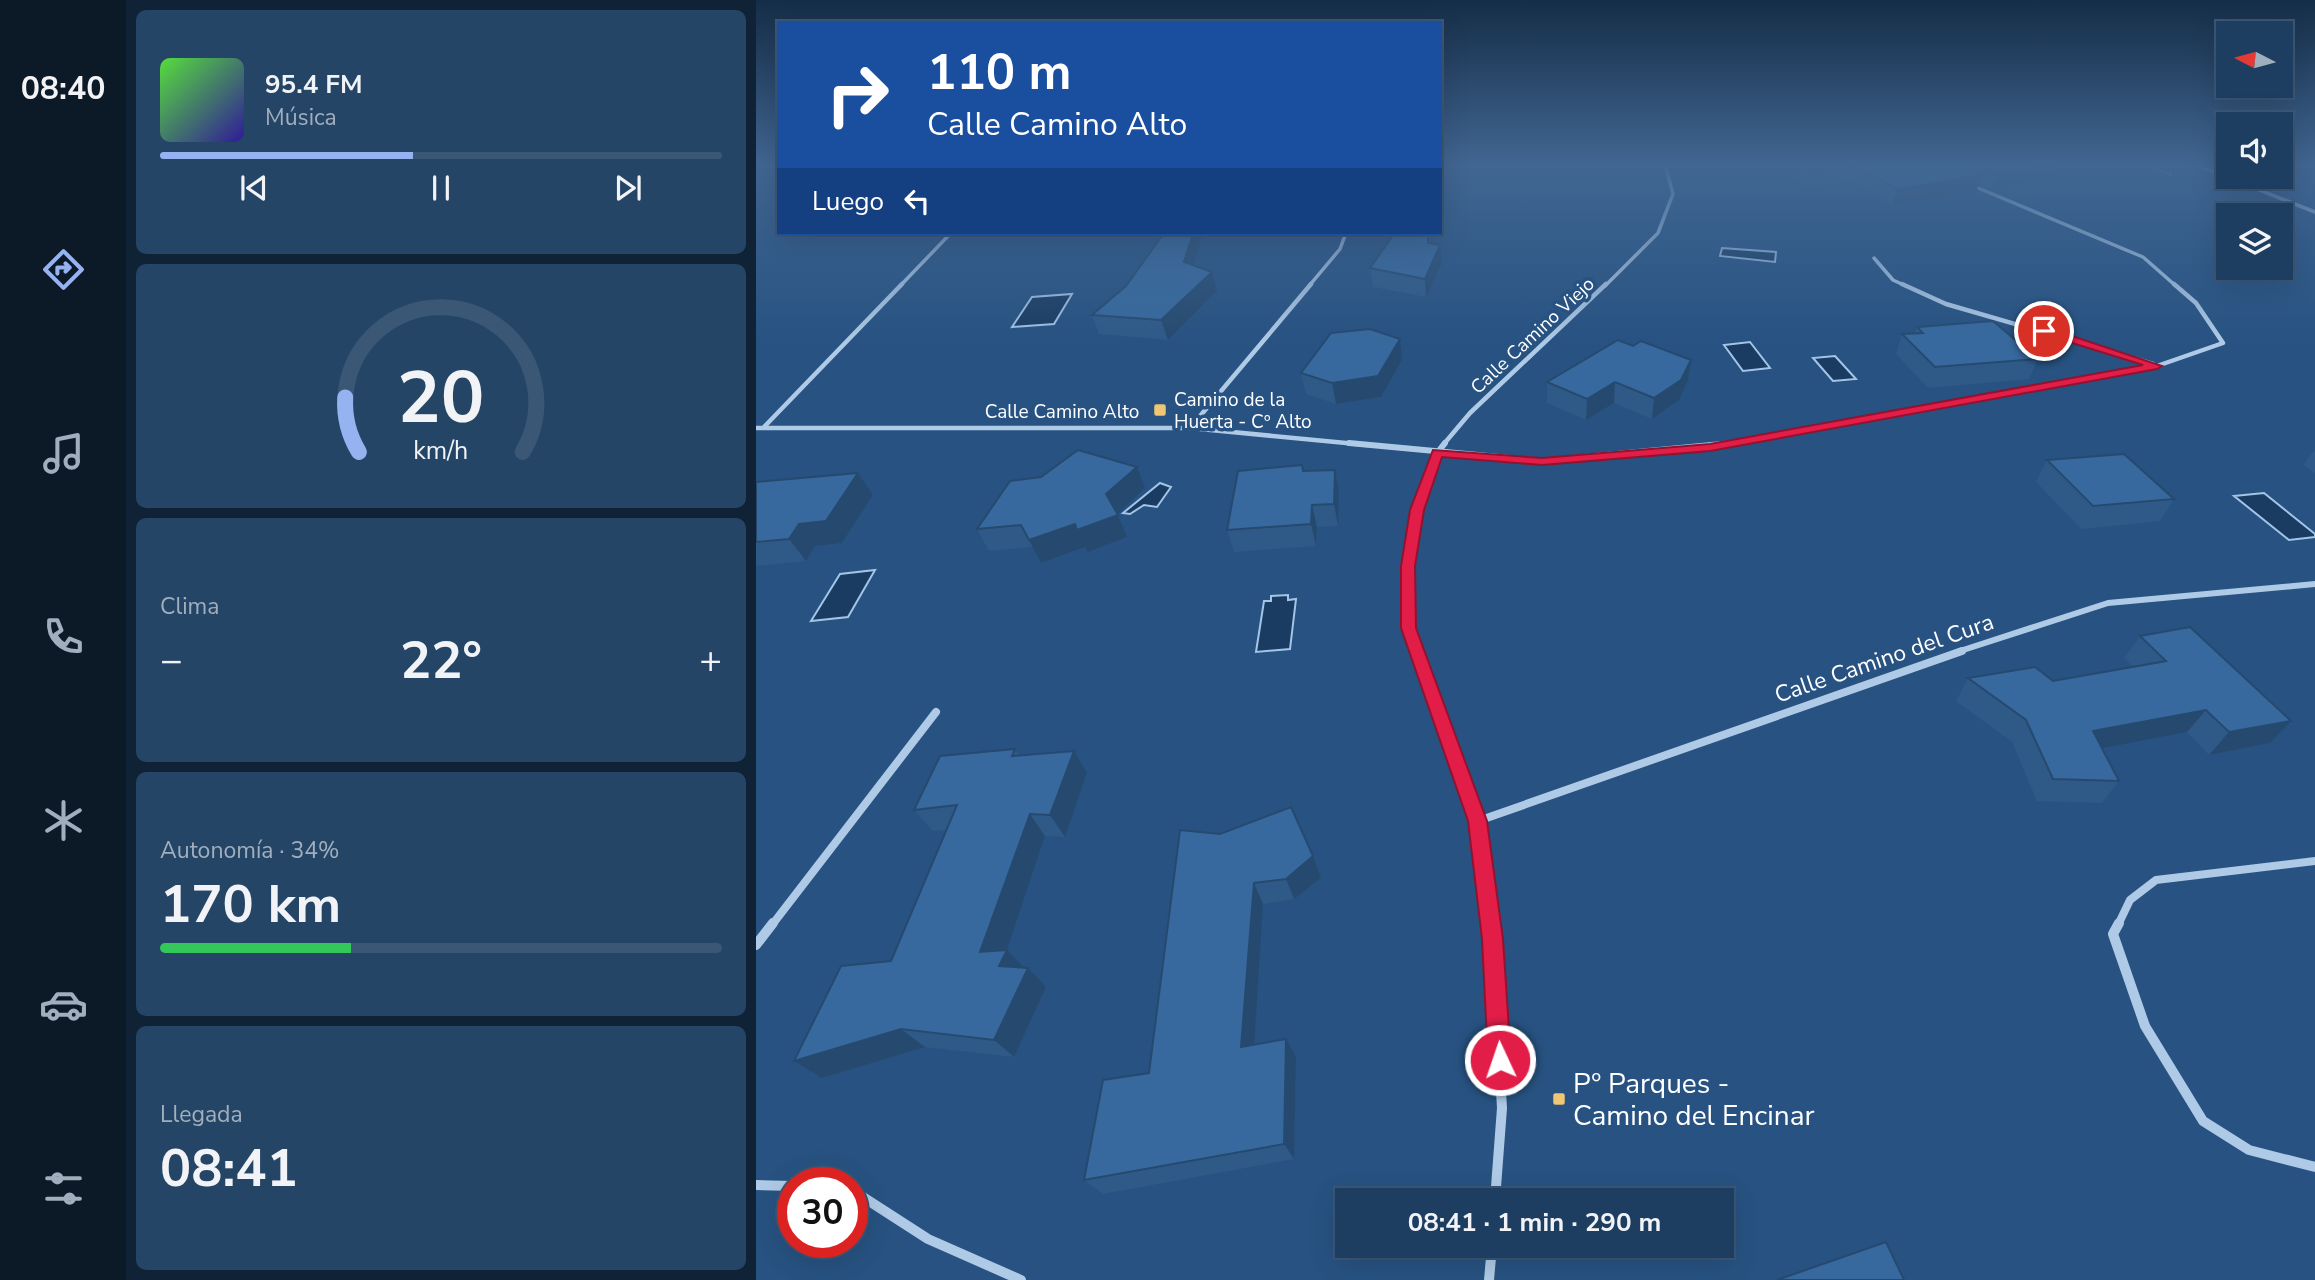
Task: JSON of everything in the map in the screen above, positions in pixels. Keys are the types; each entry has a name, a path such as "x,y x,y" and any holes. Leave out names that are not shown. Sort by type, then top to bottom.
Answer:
{"street":[{"name":"Calle Camino Viejo","path":"1437,452 1470,412 1632,260 1658,233 1662,224"},
{"name":"Calle Camino Alto","path":"756,428 1190,428 1542,461 1710,447 2157,366 2223,343 2196,303 2143,257 2064,224"},
{"path":"764,427 949,235"},
{"path":"1190,428 1340,249 1345,235"},
{"path":"1874,258 1893,280 1946,304 2157,366"},
{"path":"1437,452 1417,510 1410,555 1409,628 1478,821 1493,939 1502,1108 1497,1188"},
{"name":"Calle Camino del Cura","path":"1478,821 1906,669 2108,603 2315,584"},
{"path":"756,945 936,712"},
{"path":"2315,861 2157,880 2130,900 2113,934 2145,1026 2203,1121 2249,1150 2315,1167"},
{"path":"756,1185 777,1186"},
{"path":"868,1200 928,1239 1021,1280"},
{"path":"1489,1280 1491,1258"}],"water":[{"path":"1722,248 1776,252 1775,262 1720,256"},
{"path":"1072,294 1054,324 1012,327 1032,297"},
{"path":"1750,342 1770,368 1743,371 1724,345"},
{"path":"1835,356 1856,379 1833,381 1813,358"},
{"path":"1160,483 1171,487 1157,507 1144,505 1130,514 1123,513"},
{"path":"2264,493 2315,534 2315,537 2289,540 2234,496"},
{"path":"875,570 848,617 811,621 840,574"},
{"path":"1288,595 1288,600 1296,599 1290,649 1256,652 1264,601 1271,601 1271,596"}],"building":[{"path":"1163,235 1192,235 1184,262 1212,272 1161,320 1092,315 1126,286"},
{"path":"1393,235 1428,236 1428,243 1440,245 1425,279 1370,268"},
{"path":"1993,321 2038,359 1935,367 1902,334 1923,333 1917,327"},
{"path":"1370,329 1400,339 1378,376 1332,383 1301,373 1331,333"},
{"path":"1618,340 1633,346 1641,341 1691,360 1681,380 1654,398 1615,382 1587,399 1547,382"},
{"path":"1078,450 1137,467 1106,494 1118,515 1077,530 1075,524 1029,540 1021,525 977,529 1010,481 1041,477"},
{"path":"2124,454 2174,499 2093,506 2047,460"},
{"path":"1302,465 1303,471 1335,470 1334,504 1312,505 1311,524 1227,530 1238,471"},
{"path":"858,473 826,521 799,524 789,539 756,542 756,482"},
{"path":"2190,627 2291,721 2229,732 2206,710 2093,731 2119,781 2053,779 2026,720 1968,678 2035,667 2053,681 2166,661 2140,636"},
{"path":"1015,749 1012,756 1074,751 1050,815 1030,814 980,952 1007,950 999,966 1028,968 994,1040 901,1029 794,1061 841,966 891,961 957,805 914,810 940,756"},
{"path":"1291,807 1313,856 1286,879 1254,883 1241,1047 1286,1039 1284,1144 1084,1180 1103,1080 1149,1073 1180,830 1220,834"},
{"path":"1886,1242 1904,1280 1777,1280"}],"place":[{"name":"Camino de la Huerta - Cº Alto","path":"1160,410"},
{"name":"Pº Parques - Camino del Encinar","path":"1559,1099"}],"route":[{"path":"1500,1060 1493,939 1478,821 1409,628 1408,566 1411,547 1417,510 1437,452 1542,461 1710,447 2157,366 2044,331"}]}
